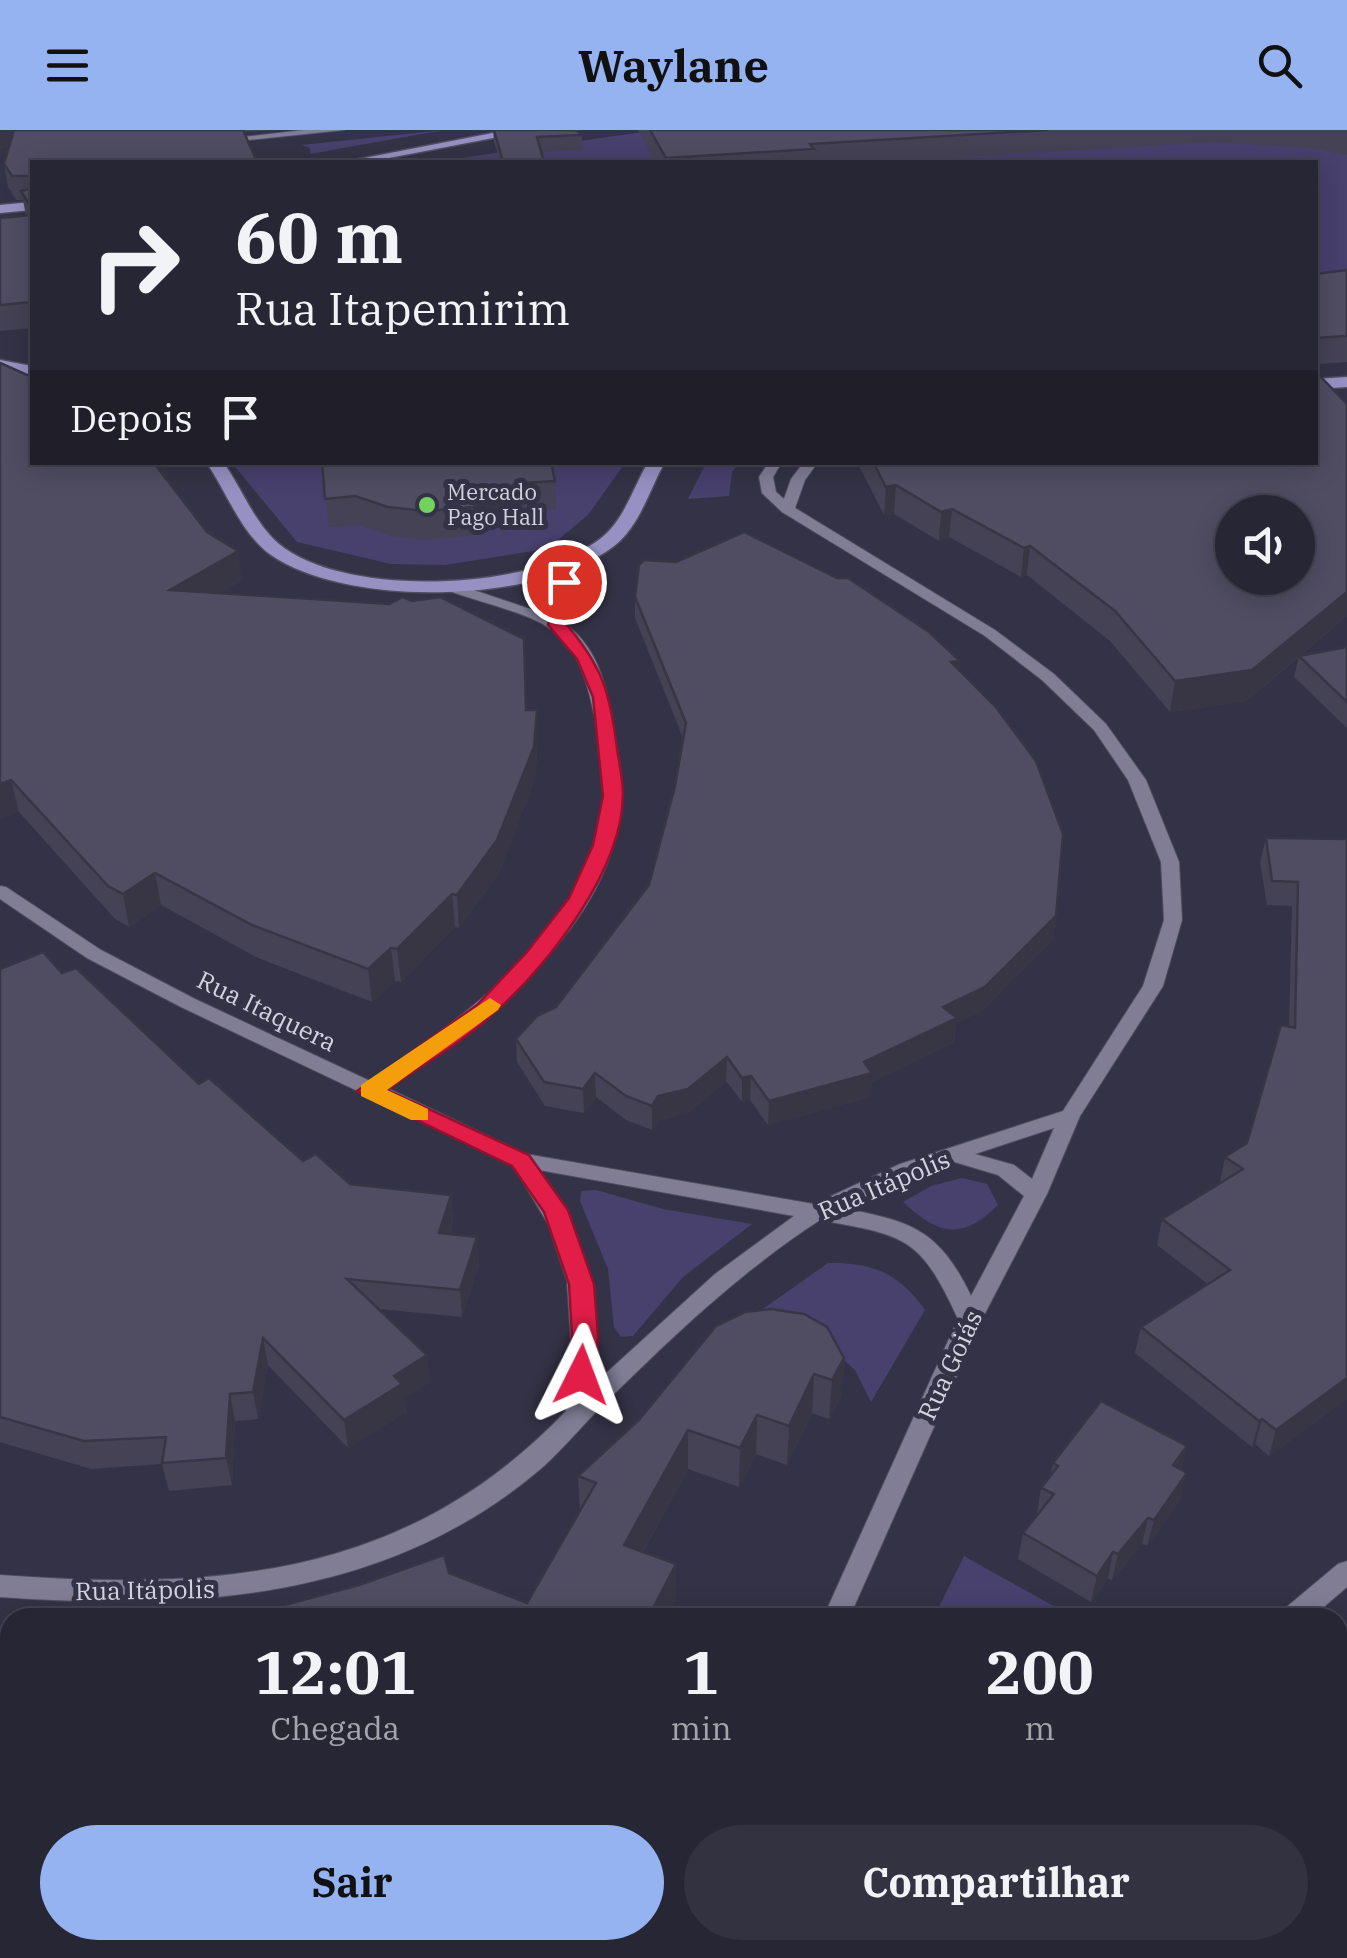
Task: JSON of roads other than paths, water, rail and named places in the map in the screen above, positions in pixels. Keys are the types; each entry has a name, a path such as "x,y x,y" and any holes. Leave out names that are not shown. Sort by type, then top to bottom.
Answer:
{"main road":[{"path":"361,160 528,130"},
{"path":"0,210 30,206"},
{"path":"0,365 30,371"},
{"path":"1318,384 1347,382"},
{"path":"216,465 274,550 296,562 330,574 385,584 448,586 500,582 571,561 604,545 620,528 655,465"}],"street":[{"path":"215,140 339,130"},
{"path":"774,465 766,477 769,493 787,509 990,633 1048,677 1100,727 1137,780 1170,862 1172,920 1153,986 1070,1116"},
{"path":"787,509 798,479 810,465"},
{"path":"557,625 571,561"},
{"path":"369,1091 485,1010 535,957 579,899 603,845 613,796 602,697 586,658 557,625 448,586"},
{"name":"Rua Itaquera","path":"0,891 94,954 369,1091 521,1160 880,1224 919,1237 938,1252 970,1319"},
{"name":"Rua Itápolis","path":"0,1586 73,1593 186,1594 300,1578 383,1550 462,1514 533,1461 578,1414 727,1280 814,1213 952,1154 1070,1116"},
{"name":"Rua Goiás","path":"840,1608 970,1319 1036,1194 1070,1116"},
{"path":"952,1154 1006,1170 1036,1194"},
{"path":"521,1160 556,1210 582,1284 585,1336 578,1414"},
{"path":"1304,1608 1347,1572"}],"place":[{"name":"Mercado Pago Hall","path":"427,505"}]}
